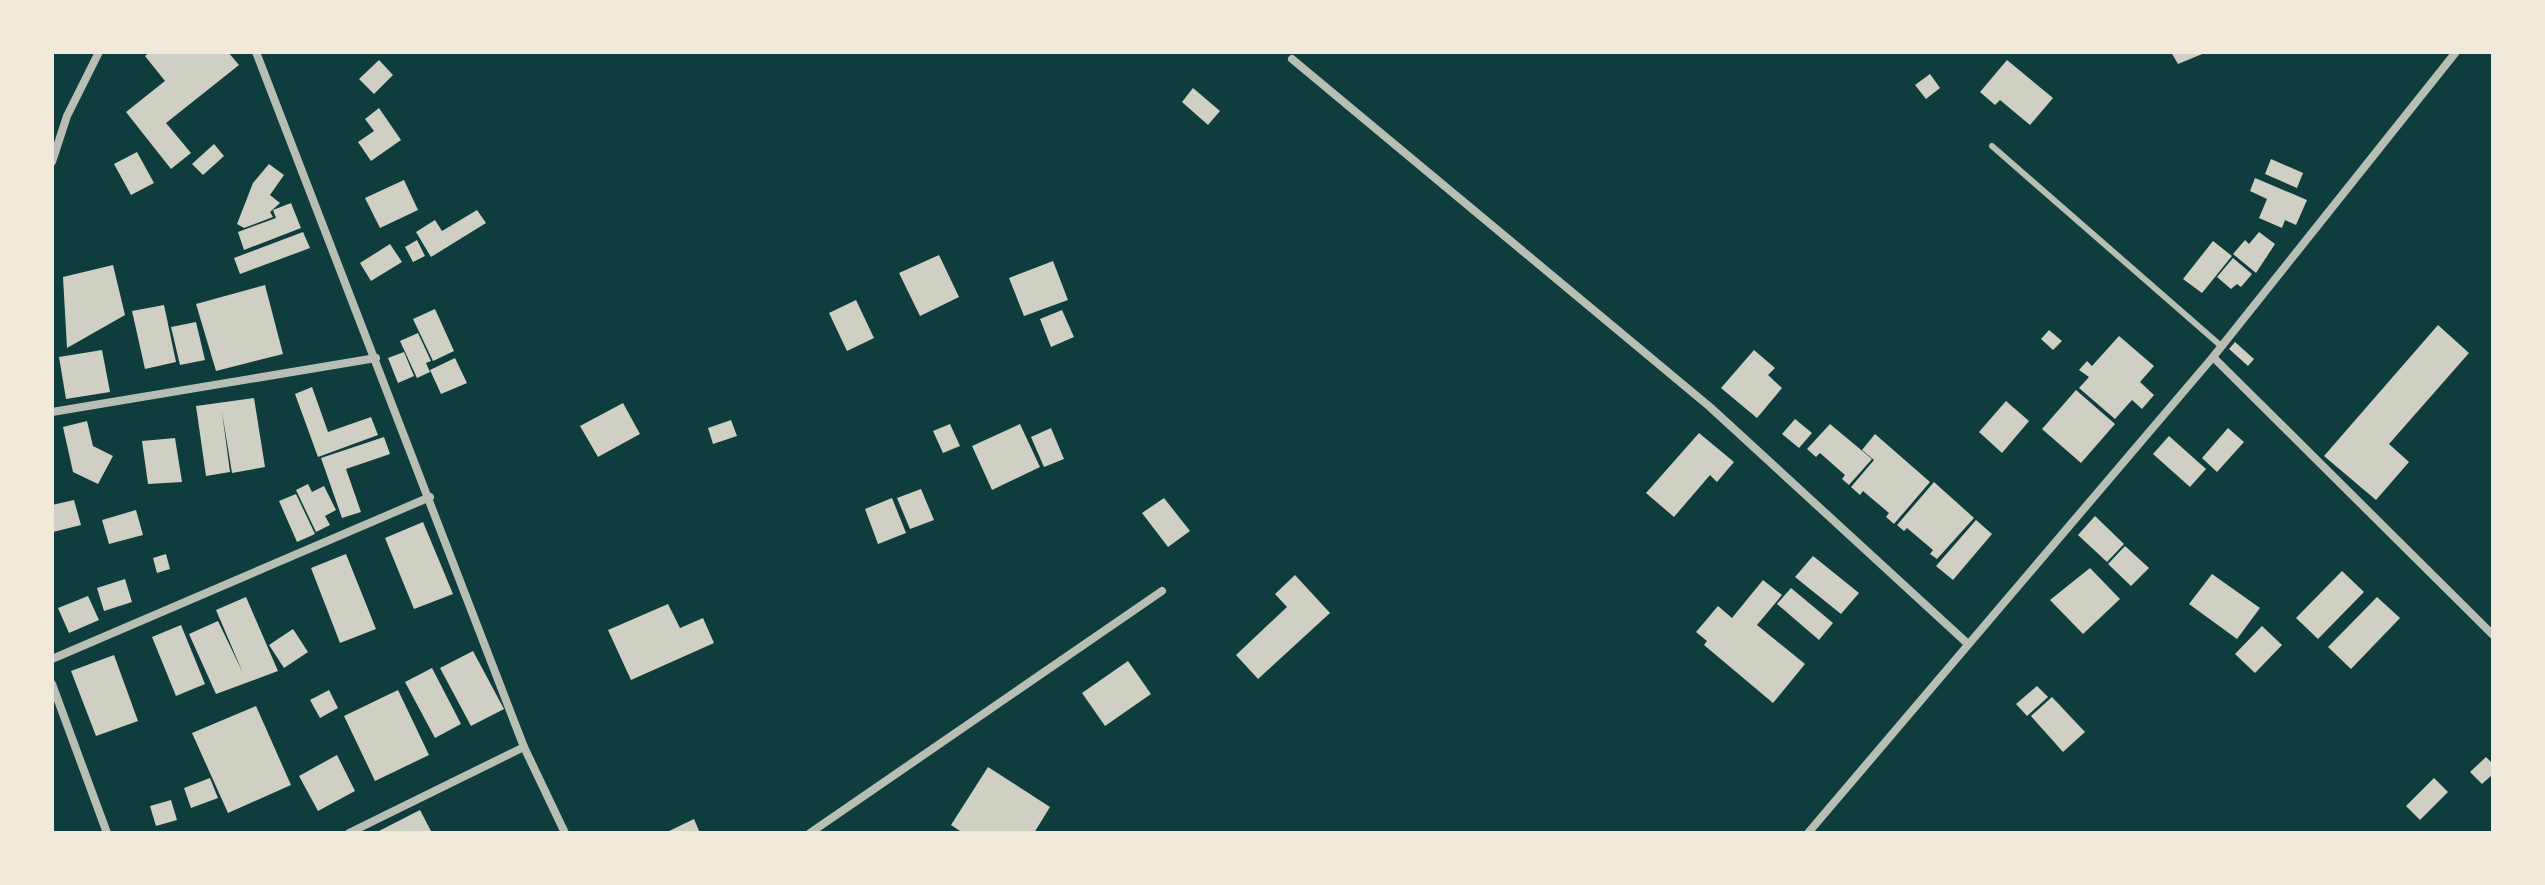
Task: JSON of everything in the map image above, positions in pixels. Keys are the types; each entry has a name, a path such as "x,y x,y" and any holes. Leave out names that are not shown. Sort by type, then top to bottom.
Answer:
{"street":[{"path":"52,162 67,116 99,52"},
{"path":"256,52 524,747 565,833"},
{"path":"1808,833 2213,357 2456,52"},
{"path":"1292,59 1710,407 1968,644"},
{"path":"2213,357 2493,635"},
{"path":"52,412 376,358"},
{"path":"52,659 430,497"},
{"path":"810,833 1162,591"},
{"path":"52,684 107,833"},
{"path":"349,833 524,747"}],"lane":[{"path":"1992,146 2220,345"}],"building":[{"path":"150,52 228,52 239,65 166,123 191,153 171,169 126,112 165,81 145,56"},
{"path":"2171,52 2207,52 2178,64"},
{"path":"379,60 393,75 374,94 359,79"},
{"path":"2007,60 2053,98 2030,125 2000,100 1995,105 1980,92"},
{"path":"1930,74 1940,88 1926,99 1915,85"},
{"path":"1193,88 1220,111 1208,125 1182,102"},
{"path":"379,108 401,140 371,161 358,142 374,131 365,119"},
{"path":"214,144 224,156 203,175 192,164"},
{"path":"137,152 154,183 131,195 114,164"},
{"path":"2271,159 2303,173 2297,188 2265,174"},
{"path":"269,164 284,175 270,195 280,203 270,212 273,217 244,228 237,224 253,183"},
{"path":"2255,178 2307,200 2296,225 2285,220 2282,228 2259,218 2267,199 2250,191"},
{"path":"404,180 418,210 380,228 365,198"},
{"path":"291,203 301,228 244,250 238,232 276,218 273,210"},
{"path":"477,210 486,223 431,257 416,232 435,220 442,231"},
{"path":"303,232 310,248 240,274 234,258"},
{"path":"2259,232 2275,244 2256,273 2233,254 2245,240 2249,244"},
{"path":"417,240 425,256 413,262 405,247"},
{"path":"2213,241 2232,256 2202,293 2183,279"},
{"path":"390,244 402,262 371,281 360,263"},
{"path":"939,255 959,297 920,316 899,273"},
{"path":"2233,258 2252,274 2241,287 2237,284 2231,289 2217,277"},
{"path":"1053,261 1068,300 1024,316 1009,278"},
{"path":"113,265 125,315 67,348 63,277"},
{"path":"265,285 283,354 216,371 196,304"},
{"path":"856,300 874,338 847,351 829,313"},
{"path":"164,305 176,362 145,369 132,311"},
{"path":"435,309 454,351 433,361 413,319"},
{"path":"1062,310 1074,337 1051,347 1040,319"},
{"path":"196,322 205,360 180,365 171,327"},
{"path":"2438,325 2469,353 2389,444 2409,462 2376,500 2324,456"},
{"path":"2049,330 2062,341 2053,350 2041,339"},
{"path":"418,333 431,361 426,363 430,372 417,378 400,341"},
{"path":"2119,336 2154,366 2140,382 2154,395 2142,409 2132,400 2115,419 2079,388 2089,377 2079,370 2087,361 2092,366"},
{"path":"2235,342 2254,359 2248,366 2229,349"},
{"path":"102,350 110,392 66,399 59,357"},
{"path":"1754,350 1775,368 1768,375 1782,388 1757,418 1721,388"},
{"path":"404,352 414,376 398,383 388,358"},
{"path":"455,358 467,383 441,394 430,370"},
{"path":"312,387 328,432 371,417 378,435 318,457 295,394"},
{"path":"2076,390 2115,424 2081,463 2042,429"},
{"path":"254,398 265,467 232,473 222,412 230,472 206,476 196,406"},
{"path":"2006,401 2029,421 2002,453 1979,432"},
{"path":"623,403 640,434 598,457 580,426"},
{"path":"1795,419 1812,433 1799,448 1782,434"},
{"path":"731,420 737,436 713,444 708,428"},
{"path":"87,421 93,446 113,456 98,484 73,472 63,427"},
{"path":"950,424 960,446 943,453 933,431"},
{"path":"1020,424 1040,467 992,490 972,446"},
{"path":"1830,424 1872,459 1849,485 1842,479 1845,475 1820,453 1816,457 1807,449"},
{"path":"1051,428 1064,459 1044,467 1031,437"},
{"path":"2228,428 2244,442 2217,472 2202,458"},
{"path":"1699,433 1734,462 1717,482 1710,475 1674,517 1646,493"},
{"path":"1875,434 1930,482 1894,524 1886,517 1889,513 1863,491 1860,495 1851,487 1874,460 1862,450"},
{"path":"2169,436 2206,469 2190,487 2153,454"},
{"path":"384,437 390,454 346,469 361,512 342,518 321,458"},
{"path":"175,438 182,482 148,484 142,441"},
{"path":"1934,482 1974,518 1937,559 1930,554 1933,550 1907,528 1904,531 1897,525"},
{"path":"308,484 312,492 324,486 336,510 325,516 330,525 316,532 296,490"},
{"path":"921,489 934,520 910,529 897,498"},
{"path":"296,494 315,534 297,542 279,501"},
{"path":"892,498 906,533 878,544 865,509"},
{"path":"1164,498 1190,531 1168,547 1142,513"},
{"path":"74,500 81,525 53,532 52,505"},
{"path":"136,510 143,535 109,544 102,520"},
{"path":"2095,516 2124,544 2107,562 2078,535"},
{"path":"1976,520 1992,534 1953,580 1936,566"},
{"path":"423,522 453,594 414,609 385,538"},
{"path":"2125,546 2149,568 2131,586 2108,564"},
{"path":"166,554 170,569 157,573 153,558"},
{"path":"346,554 376,629 340,643 311,568"},
{"path":"1813,556 1859,593 1841,614 1795,577"},
{"path":"2090,568 2120,599 2083,634 2050,600"},
{"path":"2342,571 2364,592 2318,639 2296,618"},
{"path":"2212,574 2260,608 2237,639 2189,604"},
{"path":"1295,575 1330,613 1258,679 1236,655 1287,607 1275,594"},
{"path":"125,579 132,602 104,611 97,588"},
{"path":"1763,580 1782,595 1757,625 1805,664 1773,703 1704,645 1707,641 1696,632 1718,606 1732,618"},
{"path":"1791,588 1833,623 1819,640 1777,604"},
{"path":"88,596 99,620 69,633 58,608"},
{"path":"246,597 278,671 216,694 189,634 218,621 243,673 216,610"},
{"path":"2377,597 2400,618 2351,669 2328,647"},
{"path":"668,604 680,628 703,618 714,643 631,680 608,630"},
{"path":"181,625 205,684 176,696 152,637"},
{"path":"2262,626 2282,645 2255,673 2235,654"},
{"path":"293,629 308,652 284,668 269,645"},
{"path":"473,651 504,709 471,726 440,668"},
{"path":"114,655 138,721 96,736 71,671"},
{"path":"1128,661 1151,694 1105,726 1082,693"},
{"path":"432,668 461,724 435,738 405,682"},
{"path":"2037,686 2048,697 2027,716 2016,704"},
{"path":"329,690 338,708 320,718 310,700"},
{"path":"398,690 429,755 375,781 344,716"},
{"path":"2052,697 2085,732 2063,752 2031,716"},
{"path":"256,706 291,785 228,813 192,733"},
{"path":"337,755 355,791 318,811 299,776"},
{"path":"2486,757 2493,764 2493,774 2482,784 2470,772"},
{"path":"988,767 1050,807 1034,833 963,833 951,825"},
{"path":"210,778 218,798 191,808 184,788"},
{"path":"2434,778 2448,792 2420,820 2406,806"},
{"path":"171,800 177,820 156,826 150,806"},
{"path":"420,810 432,833 375,833"},
{"path":"694,819 700,833 665,833"}]}
